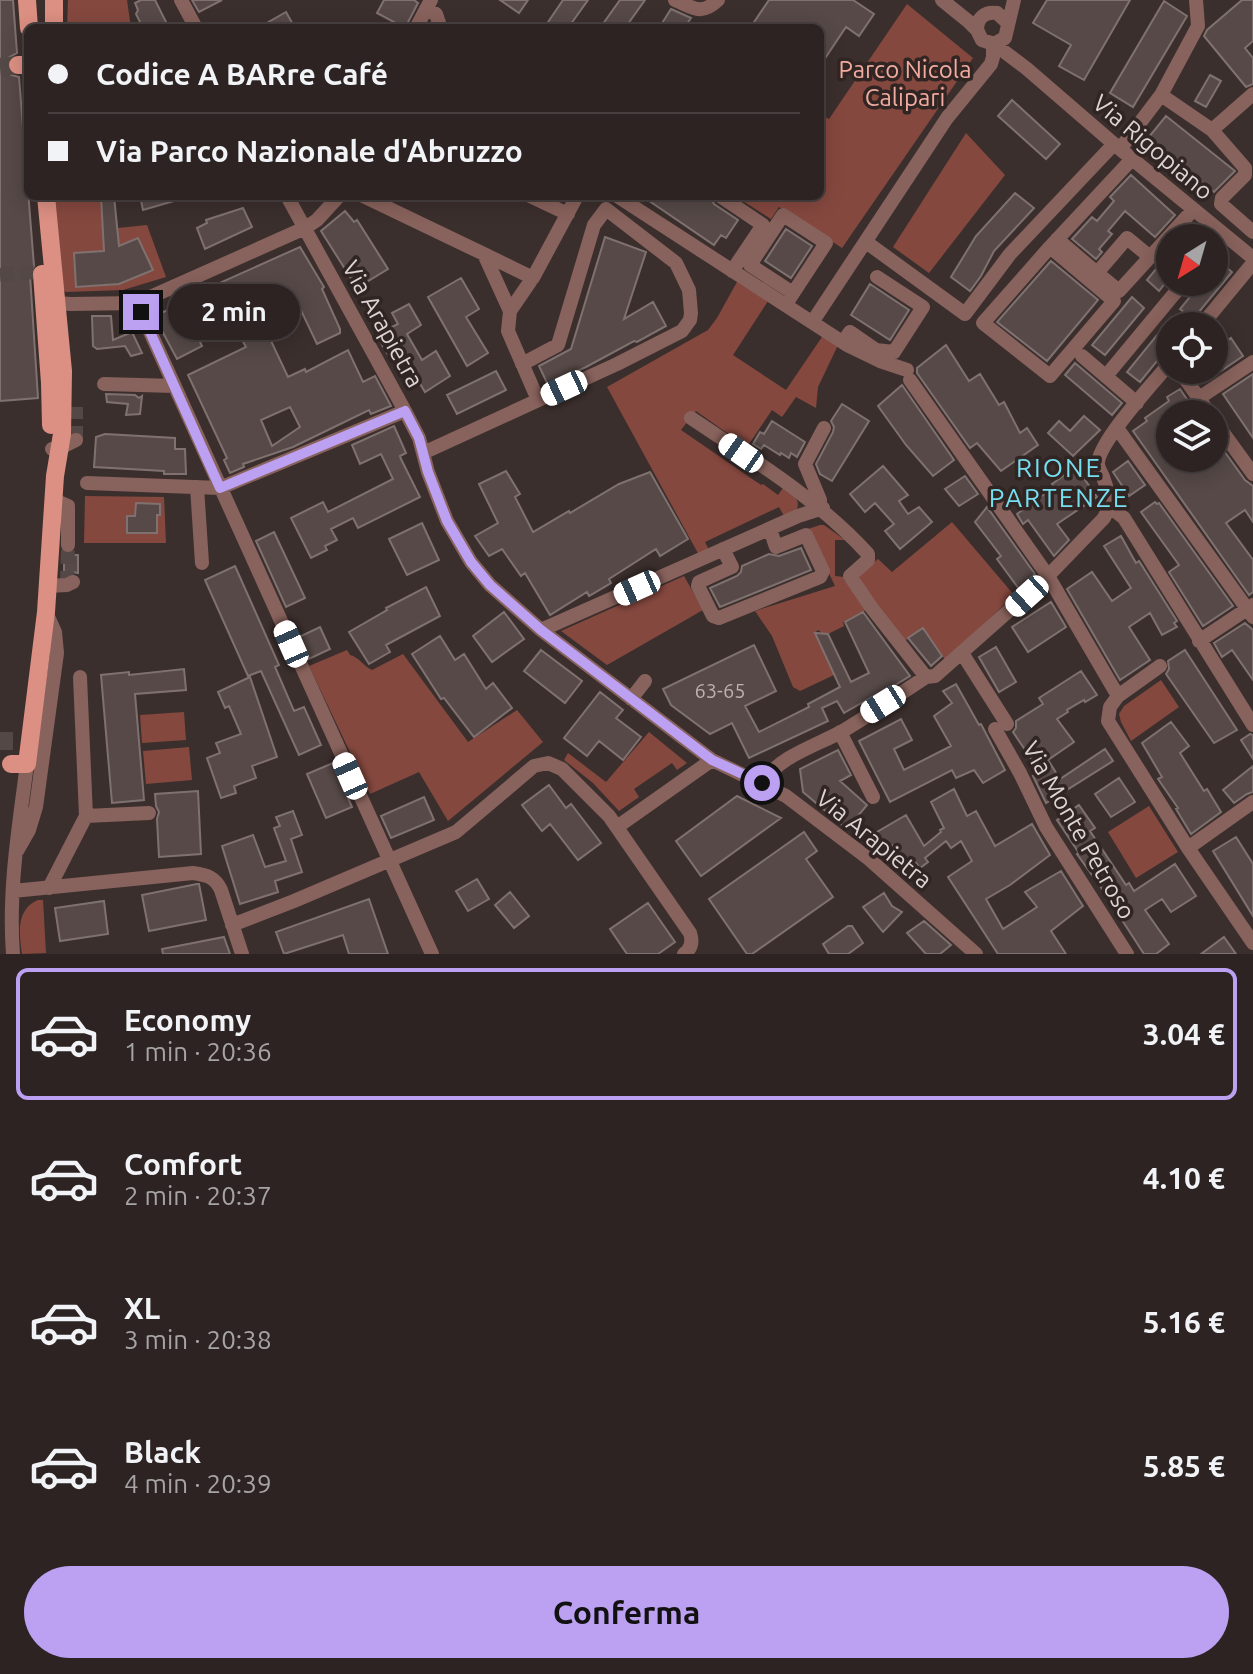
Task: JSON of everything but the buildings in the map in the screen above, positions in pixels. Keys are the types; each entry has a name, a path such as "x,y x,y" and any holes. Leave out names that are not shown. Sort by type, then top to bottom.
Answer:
{"main road":[{"path":"27,0 29,24"},
{"path":"54,0 54,24"},
{"path":"27,764 21,740 46,612 48,586 64,547 54,500 55,476 63,446 63,401 35,200"},
{"path":"43,271 46,200"}],"street":[{"path":"181,0 194,24"},
{"path":"675,0 698,10 718,0"},
{"path":"942,0 977,30"},
{"path":"992,51 979,37 978,22 1004,0"},
{"path":"813,321 992,51 1002,41 1014,0"},
{"path":"1053,243 1114,301 1050,376 983,323 1053,243 1161,95 1198,26 1196,0"},
{"path":"418,24 429,5 439,24"},
{"path":"960,15 1001,15 1007,28"},
{"name":"Via Rigopiano","path":"1007,28 1026,68"},
{"name":"Via Rigopiano","path":"992,51 1002,60 1013,60 1026,68 1253,260"},
{"path":"1212,130 1253,94"},
{"path":"1161,95 1212,130 1245,168 1245,175 1222,198 1221,204 1253,232"},
{"path":"866,242 965,314 1010,254 1122,151"},
{"name":"Via Arapietra","path":"289,200 419,438 447,521 471,562 490,585 541,630 712,760 786,796 869,859 968,951"},
{"path":"51,298 137,303 305,228 335,200"},
{"path":"371,200 533,278"},
{"path":"538,200 568,214"},
{"path":"538,400 508,331 510,311 533,278 575,200"},
{"path":"623,200 732,271 789,299"},
{"path":"726,200 763,225 732,271"},
{"path":"423,453 682,331 690,320 689,290 676,263 606,209 594,225 558,345 522,364"},
{"path":"1053,243 1119,291 1193,210"},
{"path":"789,299 826,243 783,215 750,265 813,321 843,342 909,375 1048,576 1118,696"},
{"path":"1097,273 1127,238 1150,257"},
{"path":"484,254 510,311"},
{"path":"1212,312 1253,260"},
{"path":"843,342 850,332 876,350 894,352 923,307 877,277"},
{"path":"1106,376 1172,296"},
{"path":"137,303 432,954"},
{"path":"1082,356 1137,403"},
{"path":"1189,384 1199,398 1253,362"},
{"path":"762,783 788,758 840,732 926,677 935,676 1048,576 1104,518 1110,507 1110,497 1098,465 1101,451 1156,380"},
{"path":"104,384 175,386"},
{"path":"87,483 220,488 405,411"},
{"path":"691,418 801,495 824,507"},
{"path":"824,428 805,464 824,507 872,558 850,576 926,677"},
{"path":"1117,428 1251,610 1199,641"},
{"path":"1228,438 1250,465"},
{"path":"197,487 202,563"},
{"path":"801,495 804,503 802,515"},
{"path":"541,630 824,507"},
{"path":"1110,507 1124,518 1253,725"},
{"path":"723,549 732,567 699,582 698,586 713,616 719,618 820,577 823,571 806,535 776,547 770,529"},
{"path":"48,586 73,582"},
{"path":"13,954 13,891 27,764 57,653 55,632 46,612"},
{"name":"Via Monte Petroso","path":"962,653 1001,726 1046,827 1127,954"},
{"path":"1160,666 1118,696 1110,707 1108,721 1188,848 1253,943"},
{"path":"49,888 86,816 80,677"},
{"path":"631,699 645,681"},
{"path":"840,732 873,797"},
{"path":"617,827 712,760"},
{"path":"232,925 456,832 531,769 544,763 557,765 572,777 617,827 690,933 692,943 684,954"},
{"path":"1188,848 1253,802"},
{"path":"86,816 149,813"},
{"path":"13,891 193,873 209,876 217,882 242,954"}],"green space":[{"path":"68,0 127,0 130,24 67,24"},
{"name":"Parco Nicola Calipari","path":"907,4 973,58 842,248 779,207 771,219 741,200 824,200 824,116 829,119"},
{"path":"966,133 1005,175 929,273 893,247"},
{"path":"54,200 101,200 104,239 118,239 118,228 147,225 166,277 123,290 63,290"},
{"path":"737,282 768,301 733,355 786,390 824,334 839,343 818,387 816,408 796,397 782,417 772,410 747,447 696,411 681,430 761,485 778,495 783,488 798,502 797,509 784,516 779,507 705,542 709,550 699,555 607,387 708,330"},
{"path":"85,496 164,497 166,543 84,543"},
{"path":"952,522 1014,595 946,661 923,628 903,642 855,578 878,559 892,572"},
{"path":"820,525 845,540 835,540 835,576 844,577 844,581 848,578 868,609 828,634 819,630 815,632 834,675 800,691 793,687 772,636 755,611 835,586 808,529"},
{"path":"684,576 703,610 607,665 561,631"},
{"path":"347,650 372,670 403,654 468,742 517,710 543,742 448,821 419,772 370,794 309,666"},
{"path":"1161,680 1179,707 1131,741 1119,714 1124,706"},
{"path":"184,712 186,740 142,743 140,715"},
{"path":"649,732 687,763 677,770 672,763 634,789 639,797 619,811 593,783 564,760 568,753 606,782"},
{"path":"189,747 192,780 146,784 143,751"},
{"path":"1149,806 1178,852 1136,878 1108,832"},
{"path":"38,900 43,900 46,953 22,954 22,916"}],"tunnel":[{"path":"0,67 18,65"},
{"path":"0,275 34,272"},
{"path":"76,407 76,440"},
{"path":"67,585 68,545"},
{"path":"0,741 13,741"}],"district":[{"name":"RIONE PARTENZE","path":"1059,482"}],"route":[{"path":"141,312 220,488 405,411 419,438 447,521 471,562 490,585 541,630 712,760 762,783"}]}
